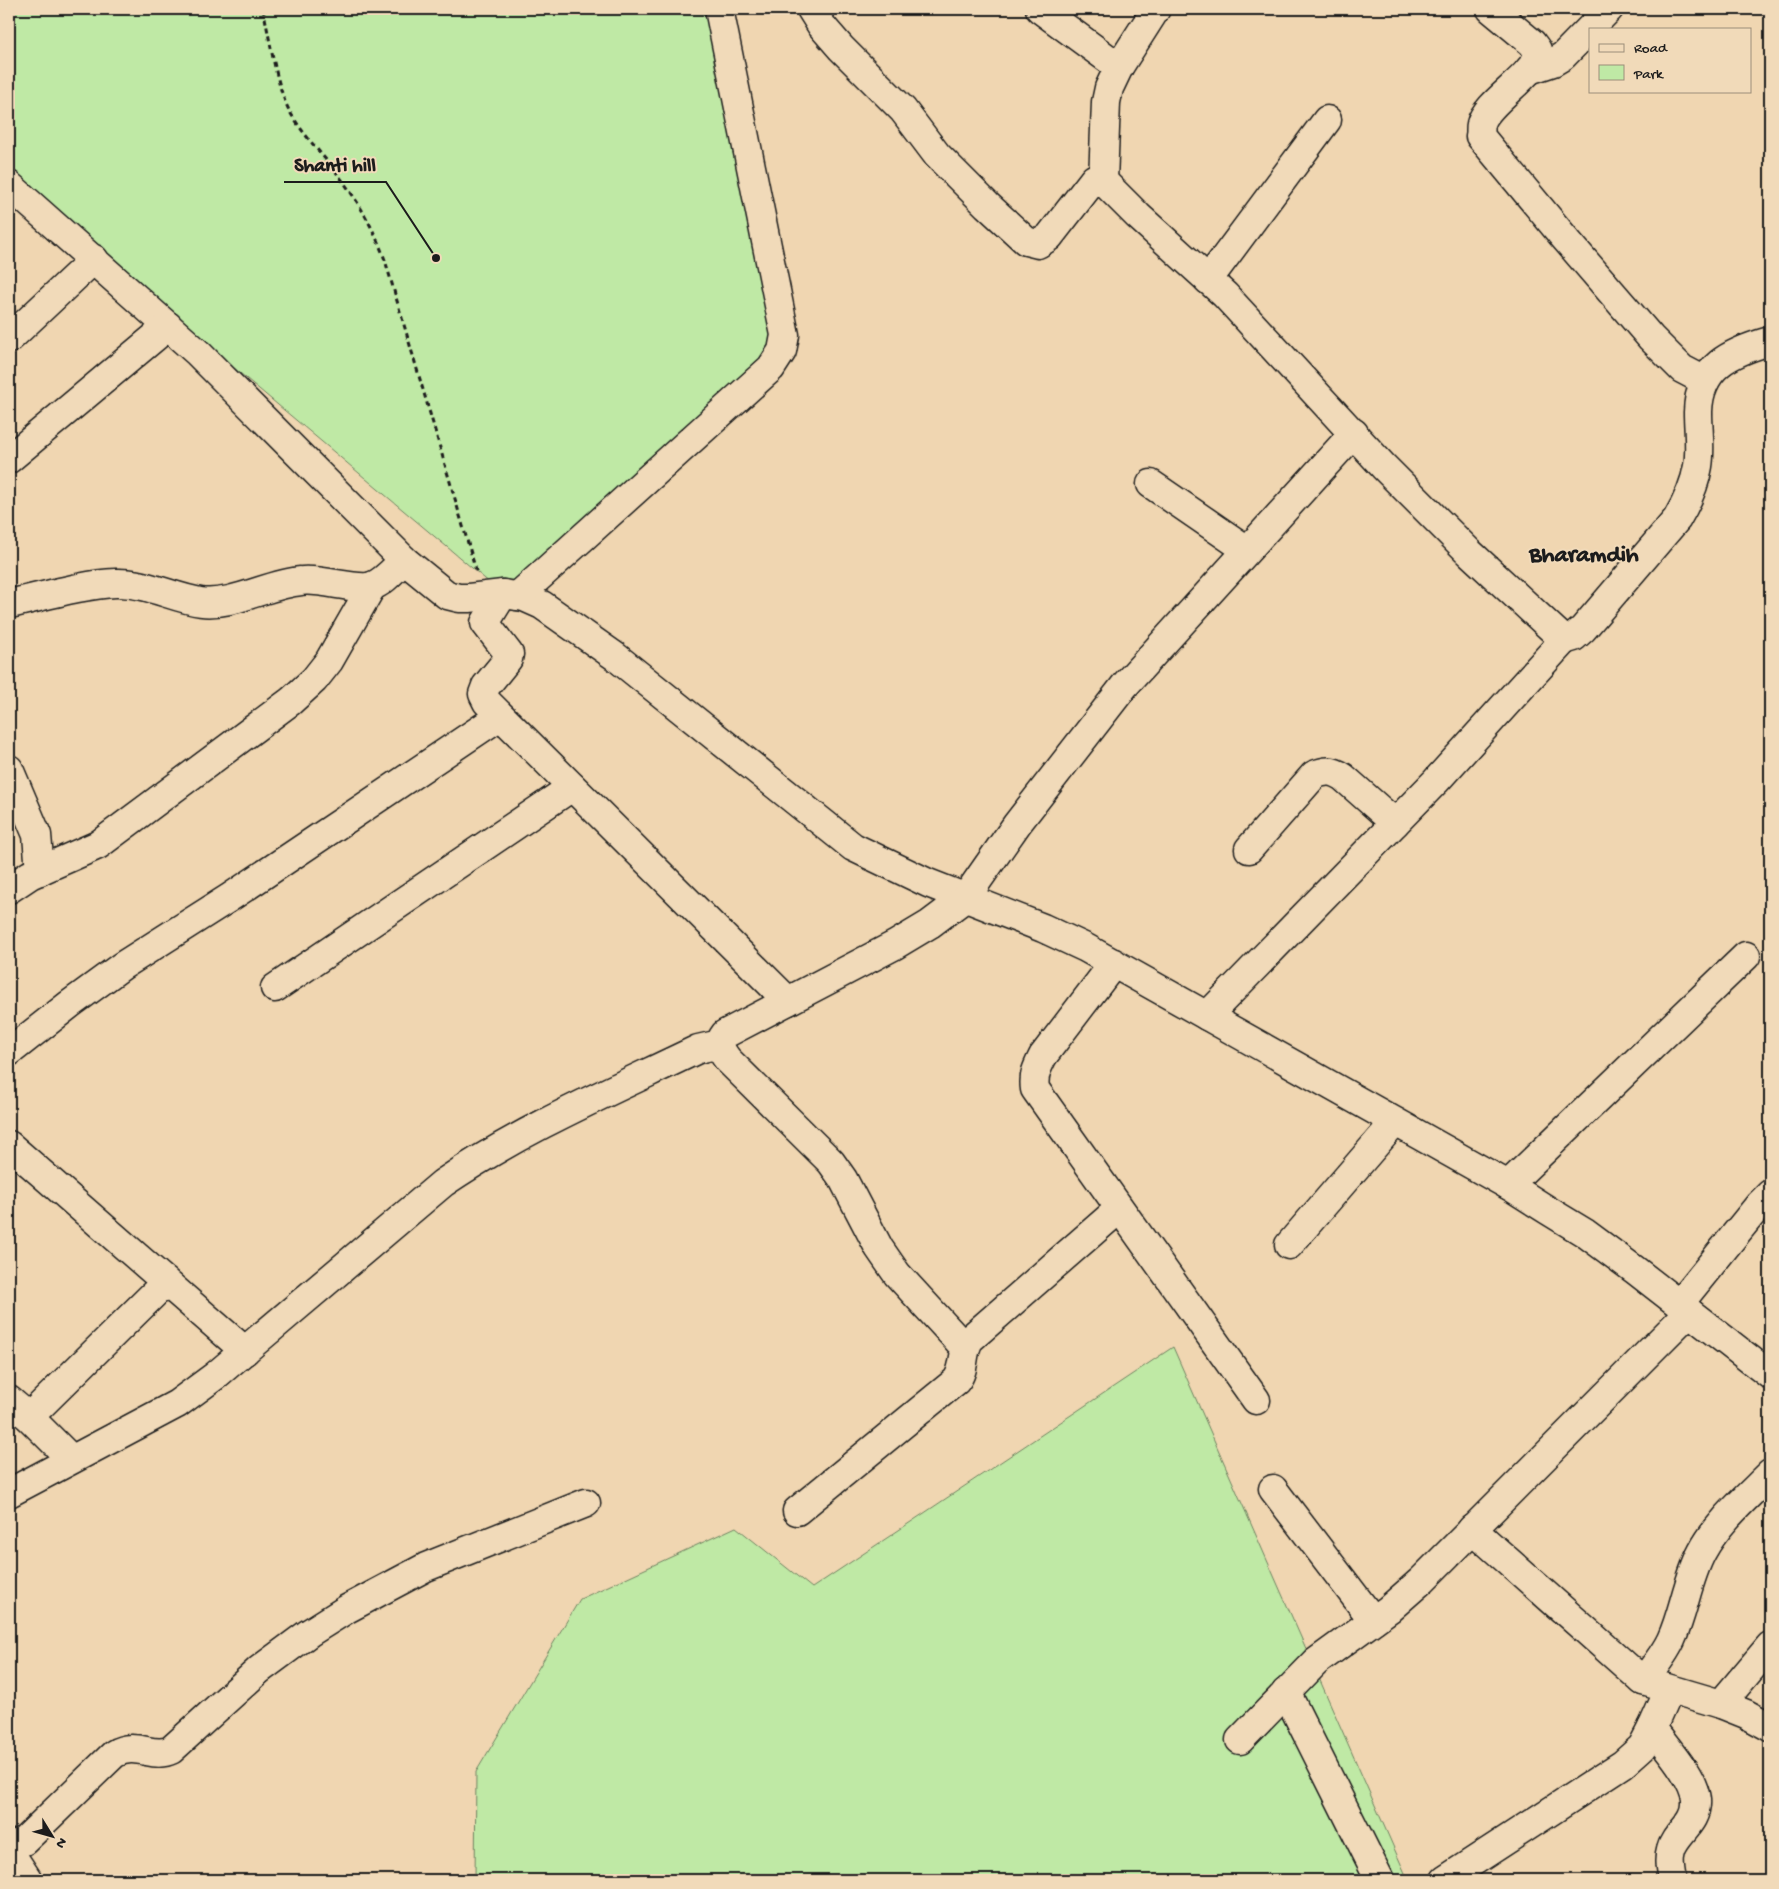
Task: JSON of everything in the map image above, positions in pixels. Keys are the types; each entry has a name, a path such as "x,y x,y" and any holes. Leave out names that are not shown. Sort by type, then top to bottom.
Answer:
{"street":[{"path":"718,9 785,335 782,351 770,368 501,595 484,623 509,654 508,658 486,686 483,694 487,702 500,716 788,1001"},
{"path":"811,9 841,48 903,110 937,155 1026,241 1038,244 1049,237 1094,180 1103,181 1138,216 1232,302 1384,467 1470,553 1564,640"},
{"path":"1040,9 1119,67"},
{"path":"1103,181 1106,102 1109,88 1119,67 1156,9"},
{"path":"1490,9 1532,43 1537,51 1536,60 1529,70 1490,108 1481,123 1480,136 1651,338 1682,369 1705,381"},
{"path":"1590,28 1609,9"},
{"path":"1529,70 1554,62 1563,56 1589,29"},
{"path":"1208,280 1326,120"},
{"path":"9,185 198,353 404,560 447,595 459,598 501,595 542,605 616,657 853,846 928,883 1043,928 1086,948 1508,1185 1585,1233 1770,1374"},
{"path":"9,339 94,259"},
{"path":"9,459 168,326"},
{"path":"1207,1016 1436,781 1564,640 1574,637 1596,614 1677,519 1695,482 1699,464 1699,396 1705,381 1711,370 1723,359 1755,345 1770,341"},
{"path":"965,1348 897,1274 879,1248 843,1179 831,1162 728,1060 720,1044 725,1034 895,945 930,924 966,897 1017,824 1125,684 1354,433"},
{"path":"1151,484 1247,550"},
{"path":"9,604 118,583 143,586 193,600 213,602 302,580 318,580 366,587 378,583 404,560"},
{"path":"9,889 30,875 98,845 291,701 314,680 329,661 372,586"},
{"path":"9,1052 122,966 229,898 500,716"},
{"path":"9,769 38,835 40,871"},
{"path":"1249,849 1314,775 1324,770 1334,772 1343,777 1395,823"},
{"path":"275,988 572,787"},
{"path":"1508,1185 1746,956"},
{"path":"1114,963 1043,1056 1033,1078 1034,1089 1256,1400"},
{"path":"9,1493 177,1404 215,1376 443,1184 471,1164 518,1136 698,1049 720,1044"},
{"path":"1289,1245 1395,1122"},
{"path":"9,1145 245,1351"},
{"path":"1240,1740 1286,1692 1328,1653 1389,1609 1422,1580 1472,1529 1684,1308 1759,1205 1770,1194"},
{"path":"796,1511 956,1381 961,1373 965,1348 976,1334 1119,1209"},
{"path":"29,1417 166,1282"},
{"path":"9,1400 71,1459"},
{"path":"1643,1682 1658,1662 1671,1639 1693,1574 1711,1536 1770,1474"},
{"path":"1273,1489 1373,1620"},
{"path":"9,1847 24,1842 114,1754 127,1749 137,1748 161,1753 172,1750 259,1670 308,1633 347,1609 426,1567 586,1503"},
{"path":"1472,1529 1643,1682 1722,1704 1770,1727"},
{"path":"1722,1704 1770,1646"},
{"path":"1445,1880 1623,1764 1642,1747 1670,1690"},
{"path":"1286,1692 1380,1880"},
{"path":"1652,1728 1691,1782 1696,1800 1693,1817 1671,1849 1669,1866 1672,1880"},
{"path":"9,1851 28,1880"}],"path":[{"path":"263,9 282,93 290,111 356,200 378,242 501,595"},
{"path":"599,9 613,9"}],"green space":[{"path":"9,9 719,9 785,335 503,594 9,179"},
{"path":"1173,1347 1408,1880 475,1880 476,1772 580,1599 736,1527 812,1588"}],"place":[{"name":"Shanti hill","path":"436,258"}],"district":[{"name":"Bharamdih","path":"1584,553"}]}
